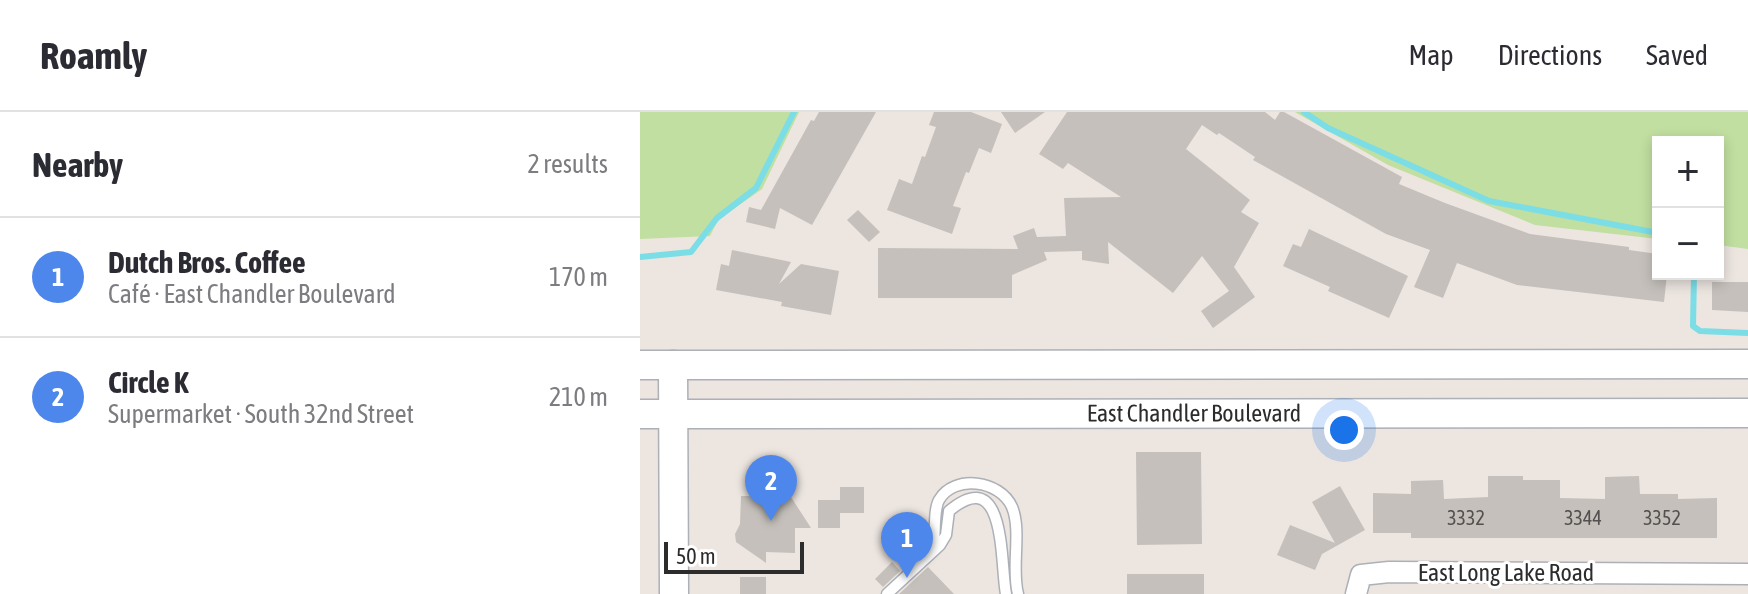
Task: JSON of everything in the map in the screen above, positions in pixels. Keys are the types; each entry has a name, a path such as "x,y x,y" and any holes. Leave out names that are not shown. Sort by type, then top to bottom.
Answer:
{"main road":[{"name":"East Chandler Boulevard","path":"640,365 1748,364"},
{"path":"673,365 674,594"},
{"name":"East Chandler Boulevard","path":"640,414 1748,413"}],"street":[{"name":"East Long Lake Road","path":"1358,585 1389,572 1748,574"}],"lane":[{"path":"933,550 938,501 948,491 962,485 976,483 991,486 1001,492 1011,506 1018,594"},
{"path":"887,594 940,545 946,535 949,511 970,498 982,500 993,508 998,520 1006,594"}],"green space":[{"path":"640,112 799,112 762,189 718,220 710,236 640,239"},
{"path":"1295,112 1748,112 1748,249 1724,246 1724,136 1652,136 1652,238 1535,225 1388,165"}],"building":[{"path":"819,112 876,112 812,225 780,208 775,229 746,222 749,207 761,210 811,120 814,121"},
{"path":"934,112 971,112 1002,124 991,153 979,148 969,173 966,172 953,206 961,208 952,234 887,210 899,179 912,184 922,156 925,157 936,127 929,125"},
{"path":"1001,112 1045,112 1015,133"},
{"path":"1067,112 1265,112 1275,120 1280,112 1284,112 1402,177 1399,184 1445,203 1530,234 1629,247 1629,250 1652,253 1652,280 1666,280 1664,302 1517,285 1457,263 1443,298 1414,287 1430,250 1386,234 1253,160 1255,157 1202,125 1186,149 1250,200 1241,212 1259,223 1234,267 1255,297 1213,328 1201,311 1229,291 1202,256 1173,293 1108,242 1109,264 1082,260 1082,251 1044,252 1047,260 1012,275 1012,298 878,298 878,248 1018,249 1013,236 1034,228 1037,237 1066,236 1064,198 1121,197 1068,163 1063,169 1039,154"},
{"path":"858,210 880,232 869,242 847,220"},
{"path":"1309,229 1408,276 1389,318 1328,291 1330,287 1283,266 1293,244 1301,247"},
{"path":"732,250 791,262 779,284 801,264 839,271 831,315 716,290 721,264 729,266"},
{"path":"1712,282 1748,282 1748,312 1712,310"},
{"path":"1136,452 1201,452 1202,544 1137,545"},
{"path":"1488,476 1560,480 1560,498 1605,499 1605,477 1639,476 1640,494 1678,494 1678,499 1717,498 1717,538 1411,538 1411,533 1373,533 1373,493 1411,494 1411,481 1443,480 1444,499 1488,497"},
{"path":"1340,486 1365,530 1322,554 1315,570 1277,555 1290,525 1335,543 1312,502"},
{"path":"840,487 864,487 864,513 840,513 840,528 818,528 818,500 840,500"},
{"path":"780,491 791,497 811,528 795,528 795,553 766,552 766,563 736,542 741,496 769,496"},
{"path":"892,562 900,571 883,587 875,579"},
{"path":"928,567 954,594 899,594"},
{"path":"1127,574 1204,574 1204,594 1127,594"},
{"path":"740,577 766,577 766,594 740,594"}],"waterway":[{"path":"640,257 691,252 717,218 756,188 794,112"},
{"path":"1304,112 1328,128 1489,201 1652,232"},
{"path":"1694,280 1693,326 1700,331 1748,333"}],"place":[{"name":"Circle K","path":"771,521"},
{"name":"Dutch Bros. Coffee","path":"907,578"}]}
